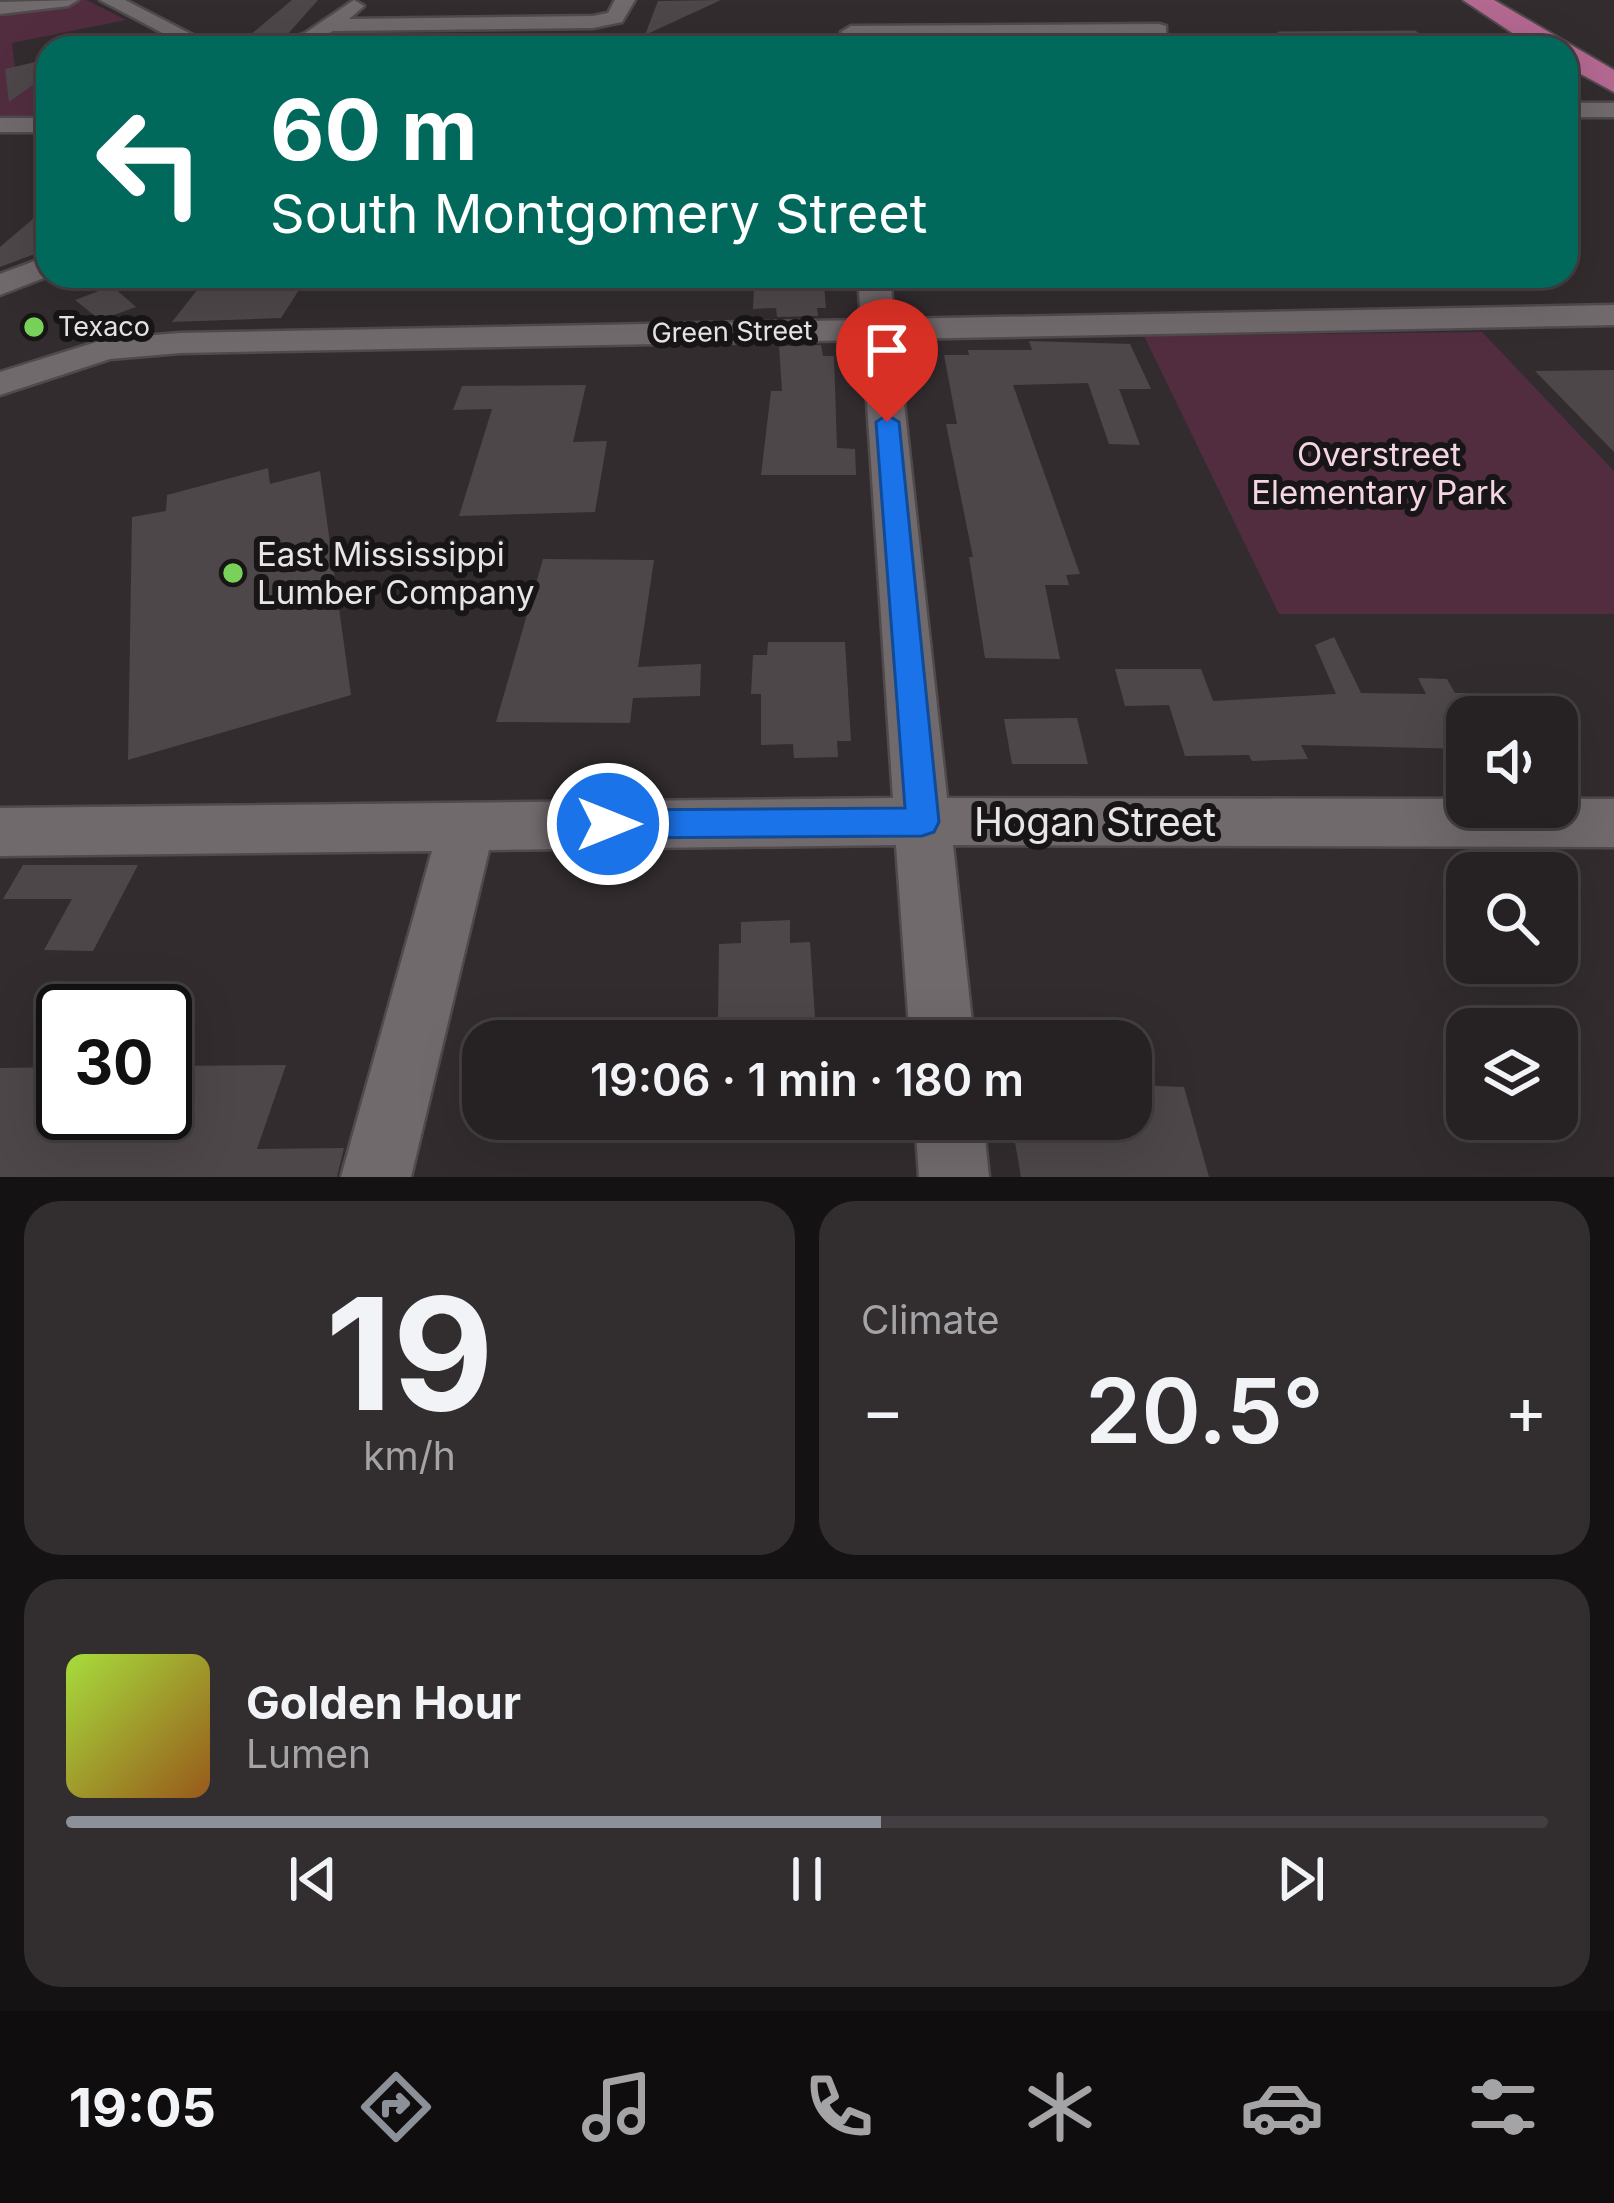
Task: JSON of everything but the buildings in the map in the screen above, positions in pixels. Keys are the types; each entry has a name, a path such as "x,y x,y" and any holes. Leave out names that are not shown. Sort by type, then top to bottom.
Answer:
{"main road":[{"path":"1476,0 1536,36"},
{"path":"1578,61 1614,83"}],"street":[{"path":"0,8 68,0"},
{"path":"110,0 183,36"},
{"path":"307,36 332,25 361,0"},
{"path":"332,25 592,22 615,18 625,0"},
{"path":"1133,0 1164,36"},
{"path":"851,32 1159,30"},
{"path":"1578,110 1614,110"},
{"path":"0,125 36,125"},
{"path":"0,286 36,270"},
{"path":"875,288 940,1020"},
{"name":"Green Street","path":"0,384 64,360 138,345 1614,316"},
{"name":"Hogan Street","path":"0,832 922,822 1614,823"},
{"path":"376,1177 466,825"},
{"path":"951,1140 954,1177"}],"green space":[{"path":"86,0 126,20 12,43 16,76 36,76 36,120 29,125 0,125 0,18 18,7"},
{"name":"Overstreet Elementary Park","path":"1482,332 1614,471 1614,614 1279,614 1144,336"}],"place":[{"name":"Texaco","path":"34,327"},
{"name":"East Mississippi Lumber Company","path":"233,573"}],"route":[{"path":"608,824 922,822 887,422"}]}
